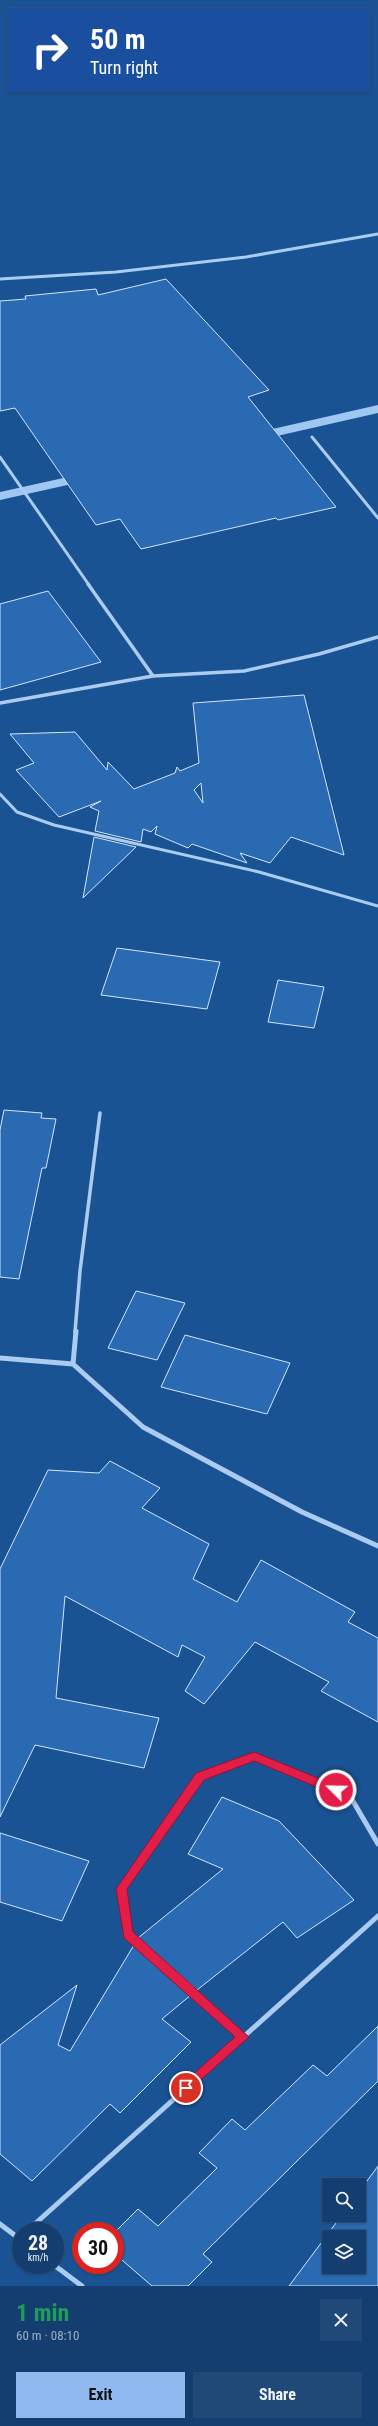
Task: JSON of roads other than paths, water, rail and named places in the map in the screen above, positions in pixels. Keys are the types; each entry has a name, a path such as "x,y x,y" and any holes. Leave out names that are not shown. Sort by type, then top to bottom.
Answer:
{"street":[{"path":"0,279 116,272 246,257 378,234"},
{"path":"312,437 378,518"},
{"path":"0,458 153,676"},
{"path":"0,703 153,676 244,671 319,654 378,637"},
{"path":"73,1364 80,1271 100,1113"},
{"path":"0,1358 73,1364 143,1427 302,1512 378,1546"},
{"path":"243,2037 128,1934 121,1889 195,1783 200,1776 254,1756 350,1796 378,1844"},
{"path":"37,2222 378,1916"},
{"path":"0,2224 12,2232"},
{"path":"64,2272 82,2286"}],"lane":[{"path":"0,794 17,812 54,825 259,872 378,906"}],"waterway":[{"path":"255,437 378,409"},
{"path":"0,496 86,477"}]}
